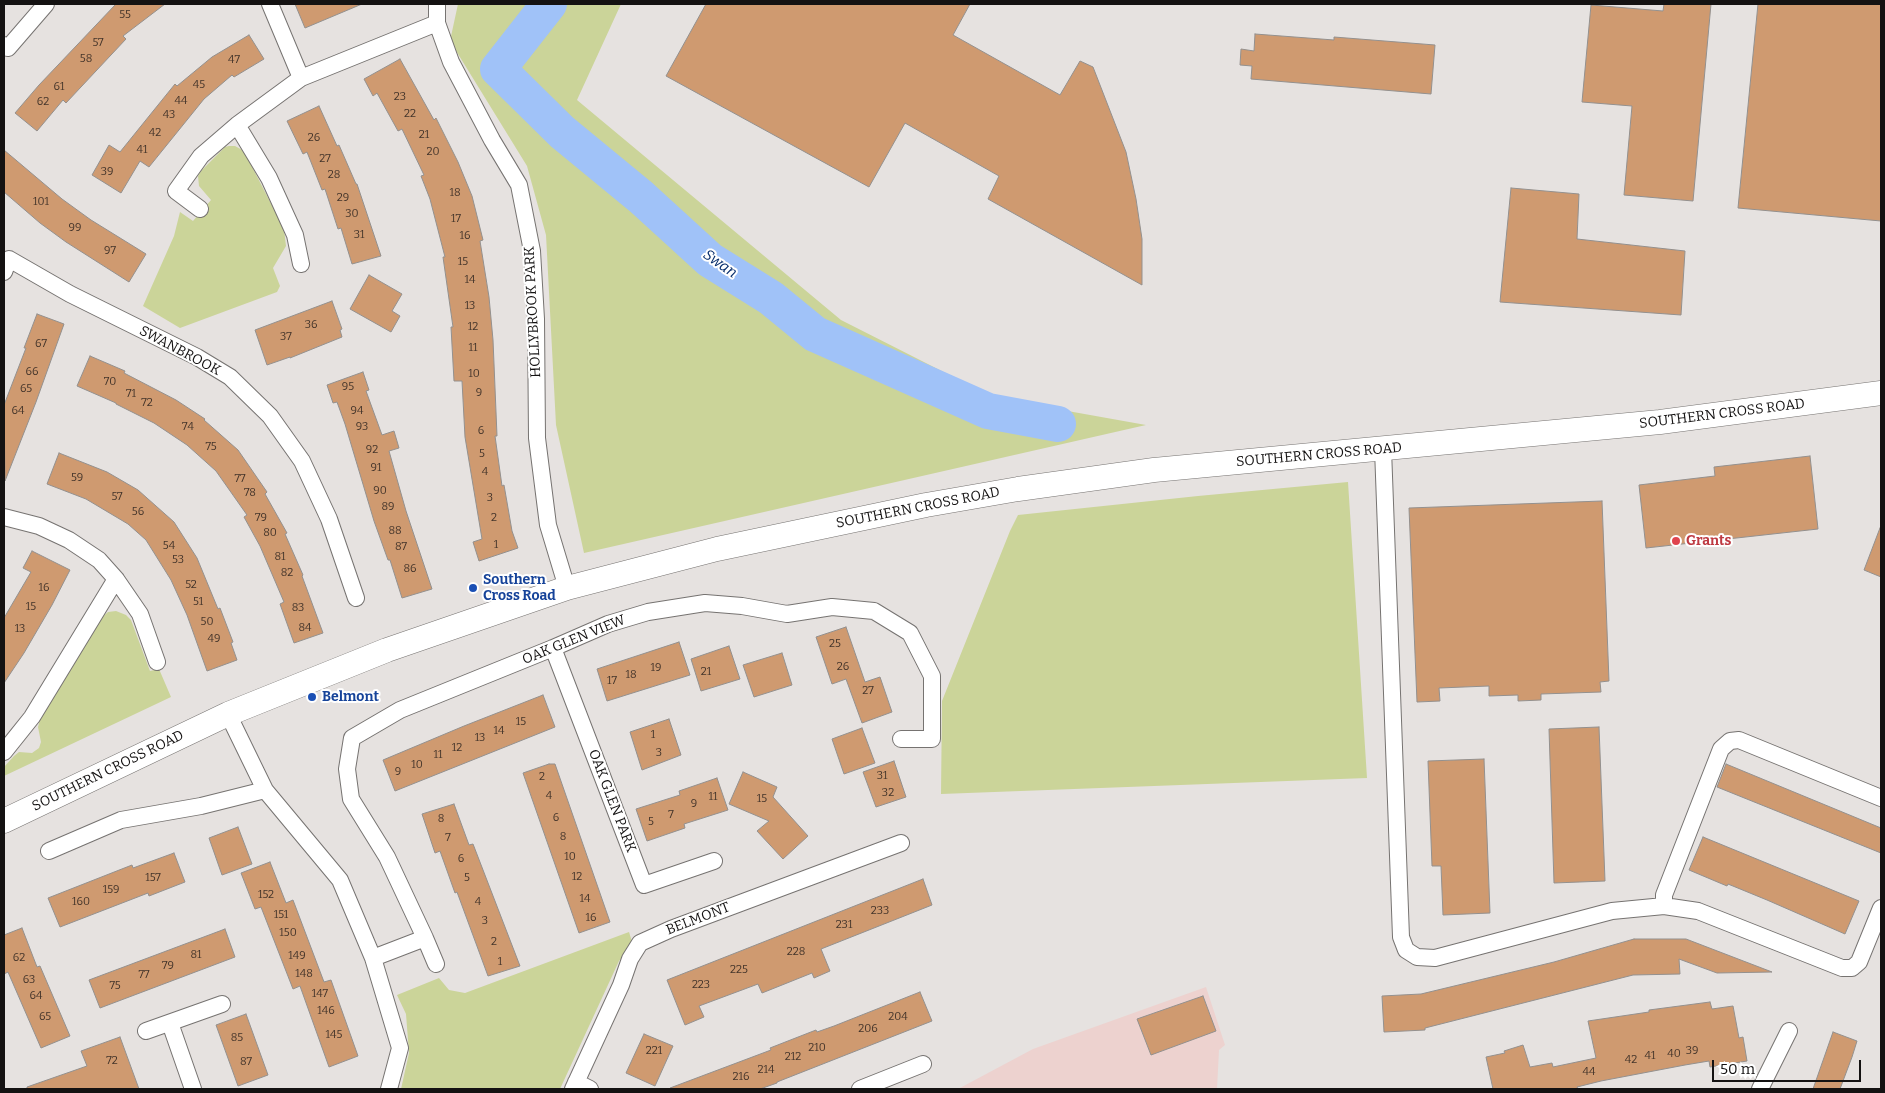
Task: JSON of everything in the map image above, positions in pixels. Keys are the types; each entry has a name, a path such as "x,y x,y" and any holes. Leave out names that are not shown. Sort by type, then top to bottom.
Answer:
{"main road":[{"name":"SOUTHERN CROSS ROAD","path":"4,822 228,714 386,650 567,588 717,549 926,505 1000,492 1154,470 1660,422 1881,393"}],"street":[{"path":"4,45 8,48 46,4"},
{"path":"270,4 301,78"},
{"name":"HOLLYBROOK PARK","path":"437,4 437,24 451,62 492,140 519,185 532,251 536,319 537,438 548,525 567,588"},
{"path":"200,209 176,191 201,156 237,125 301,78 437,24"},
{"path":"237,125 269,178 295,235 301,264"},
{"name":"SWANBROOK","path":"5,262 197,357 230,377 270,416 306,469 329,519 356,598"},
{"path":"1383,449 1401,937 1406,950 1417,957 1435,958 1612,912 1664,906 1698,911 1842,968 1852,968 1859,962 1881,908"},
{"path":"4,517 39,526 69,540 99,560 116,579 140,614 157,662"},
{"path":"4,752 32,717 116,579"},
{"name":"OAK GLEN VIEW","path":"436,964 388,857 351,799 348,769 352,738 400,710 608,624 648,612 705,603 742,606 787,614 832,607 874,611 910,632 932,676 932,739 901,739"},
{"name":"OAK GLEN PARK","path":"553,648 644,885 714,861"},
{"path":"228,714 265,790 340,880 373,958 400,1048 389,1089"},
{"path":"1664,906 1664,895 1721,749 1730,741 1739,740 1881,798"},
{"path":"49,851 121,820 201,806 265,790"},
{"name":"BELMONT","path":"590,1089 574,1086 621,985 630,959 640,943 671,929 901,843"},
{"path":"373,958 425,938"},
{"path":"146,1031 222,1004"},
{"path":"170,1023 193,1089"},
{"path":"1760,1089 1789,1031"},
{"path":"860,1089 923,1064"}],"shaded area":[{"path":"1206,987 1225,1045 1219,1050 1217,1089 958,1089 1033,1049"}],"green space":[{"path":"458,4 621,4 577,100 841,320 995,398 1146,425 584,553 556,425 546,235 527,166 450,41"},
{"path":"235,146 244,151 284,229 286,246 273,268 280,286 277,292 180,328 143,306 174,236 180,212 193,221 211,200 199,186 198,176 225,147"},
{"path":"1348,482 1367,778 941,794 942,701 1018,515"},
{"path":"116,611 126,615 131,620 150,671 159,669 171,697 4,776 4,767 19,752 32,753 39,748 41,742 38,727 40,720 100,619 108,612"},
{"path":"629,932 633,945 619,961 560,1089 401,1089 409,1053 406,1014 397,995 439,978 449,990 465,993"}],"building":[{"path":"116,4 165,4 123,36 126,39 66,103 63,100 37,131 15,113"},
{"path":"295,4 362,4 305,28"},
{"path":"706,4 970,4 953,35 1060,95 1080,61 1093,67 1126,152 1142,239 1142,285 988,199 999,176 905,123 869,187 666,76"},
{"path":"1664,4 1711,4 1693,201 1624,195 1632,106 1582,102 1591,5 1663,11"},
{"path":"1758,4 1881,4 1881,221 1738,208"},
{"path":"1255,34 1334,40 1334,37 1435,45 1431,94 1251,79 1252,66 1240,65 1241,49 1254,51"},
{"path":"249,35 264,59 234,77 232,75 204,99 149,167 140,161 121,193 92,175 109,145 120,152 175,84 177,86 212,57"},
{"path":"400,59 434,120 436,118 458,162 472,196 483,240 480,241 489,297 493,340 497,436 495,436 502,486 504,485 512,531 518,548 479,561 473,542 482,539 465,437 462,381 454,381 451,327 453,327 443,257 445,257 430,199 421,176 424,175 402,129 398,131 377,93 373,96 364,79"},
{"path":"319,106 357,184 381,256 352,264 341,228 338,229 325,189 322,190 307,152 303,154 287,121"},
{"path":"4,150 62,199 91,220 146,254 129,282 66,242 40,223 4,192"},
{"path":"1511,188 1579,194 1577,239 1685,251 1681,315 1500,302"},
{"path":"369,275 402,294 392,311 400,316 391,332 350,309"},
{"path":"332,301 342,329 340,330 342,337 267,365 255,330"},
{"path":"37,314 64,324 5,481 4,405"},
{"path":"90,356 125,371 124,373 176,400 205,419 238,450 267,492 265,494 287,533 285,534 303,575 323,633 294,643 280,604 284,602 260,546 244,517 247,515 216,471 187,445 154,423 116,403 77,386"},
{"path":"363,372 369,390 366,391 382,435 394,431 399,448 389,451 406,511 432,589 402,598 390,560 388,560 374,521 345,424 337,402 333,403 327,385"},
{"path":"59,453 107,472 138,490 174,522 197,558 218,609 220,608 233,642 231,643 237,660 207,671 187,615 171,580 146,540 128,524 86,499 47,484"},
{"path":"1810,456 1818,529 1646,548 1639,485 1715,476 1714,467"},
{"path":"1602,501 1609,681 1600,682 1601,692 1541,694 1541,700 1518,701 1518,695 1489,696 1489,686 1439,688 1440,701 1417,702 1409,508"},
{"path":"1881,528 1881,577 1864,570"},
{"path":"32,551 70,570 24,653 4,683 4,618 31,572 23,568"},
{"path":"846,627 865,682 880,677 892,712 862,723 846,679 832,684 816,637"},
{"path":"679,642 690,675 607,701 597,669"},
{"path":"729,646 740,679 701,691 691,659"},
{"path":"782,653 792,685 754,697 743,665"},
{"path":"543,695 555,727 395,791 383,760"},
{"path":"669,719 681,755 642,770 630,732"},
{"path":"1599,727 1605,881 1554,883 1549,729"},
{"path":"862,728 875,763 844,774 832,739"},
{"path":"1484,759 1490,913 1443,915 1441,866 1432,866 1428,761"},
{"path":"894,761 906,797 876,807 863,772"},
{"path":"549,764 555,764 610,922 579,933 523,773"},
{"path":"1726,764 1881,828 1881,853 1717,787"},
{"path":"743,772 777,787 773,797 808,836 783,859 757,831 769,821 729,804"},
{"path":"717,778 728,810 684,824 685,828 647,841 636,809 680,795 679,791"},
{"path":"454,804 469,845 473,844 520,966 488,976 457,892 455,893 440,851 435,853 422,814"},
{"path":"238,827 252,864 222,875 209,838"},
{"path":"1703,837 1859,901 1845,934 1728,884 1727,886 1689,870"},
{"path":"174,853 185,882 149,896 148,893 60,927 48,898 132,865 133,868"},
{"path":"270,862 286,903 293,900 324,982 331,980 358,1056 329,1067 300,986 293,989 261,907 255,909 241,873"},
{"path":"923,879 932,905 821,949 830,971 814,978 812,973 762,993 758,984 699,1006 704,1017 685,1025 667,980"},
{"path":"22,928 37,967 40,966 70,1036 41,1048 8,972 4,974 4,935"},
{"path":"225,929 235,957 100,1008 89,980"},
{"path":"1634,939 1686,939 1772,972 1717,973 1679,959 1680,974 1633,975 1425,1028 1425,1030 1384,1032 1382,996 1421,994 1554,962"},
{"path":"920,992 932,1021 777,1083 760,1089 670,1089 771,1050 770,1048 816,1030 817,1032 834,1026"},
{"path":"1203,996 1216,1031 1151,1055 1137,1019"},
{"path":"1710,1002 1712,1009 1733,1006 1739,1038 1743,1037 1747,1061 1710,1067 1709,1061 1601,1081 1577,1087 1578,1089 1493,1089 1486,1057 1505,1053 1504,1051 1523,1045 1530,1067 1552,1063 1553,1067 1596,1058 1588,1021"},
{"path":"246,1014 268,1075 238,1086 216,1025"},
{"path":"1833,1032 1857,1041 1852,1057 1840,1089 1813,1089"},
{"path":"644,1034 673,1046 655,1086 626,1073"},
{"path":"120,1037 139,1089 27,1089 27,1087 87,1066 81,1051"}],"waterway":[{"name":"Swan","path":"549,4 498,69 562,132 641,197 710,260 771,298 815,334 988,411 1058,424"}],"place":[{"name":"Grants","path":"1676,541"},
{"name":"Southern Cross Road","path":"473,588"},
{"name":"Belmont","path":"312,697"}]}
